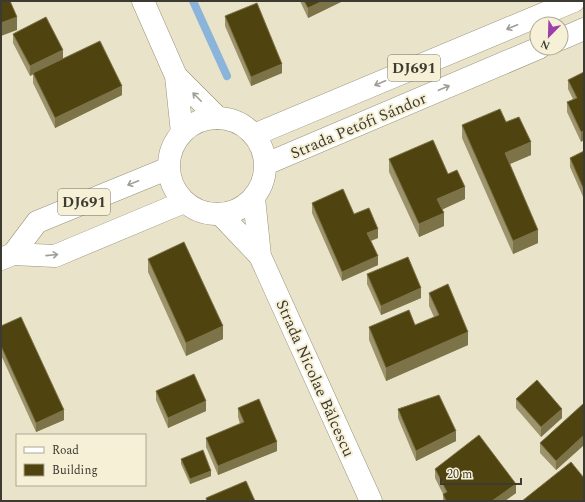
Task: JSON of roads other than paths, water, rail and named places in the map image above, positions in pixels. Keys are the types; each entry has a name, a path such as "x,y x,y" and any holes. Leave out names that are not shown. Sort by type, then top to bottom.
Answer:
{"main road":[{"path":"143,1 176,76 182,133"},
{"name":"Strada Petőfi Sándor","path":"254,135 574,1"},
{"path":"569,35 584,29"},
{"name":"Strada Petőfi Sándor","path":"266,164 529,52"},
{"path":"176,76 218,118"},
{"path":"218,118 238,123 254,135 263,149 266,164 263,182 254,198 240,209 221,215 202,212 184,202 173,186 169,168 172,149 182,133 198,122 218,118"},
{"name":"DJ691","path":"7,257 37,222 169,168"},
{"name":"Strada Nicolae Bălcescu","path":"254,198 260,256 372,501"},
{"name":"DJ691","path":"7,257 55,256 184,202"},
{"name":"Strada Nicolae Bălcescu","path":"221,215 260,256"}],"waterway":[{"path":"193,1 227,76"}]}
